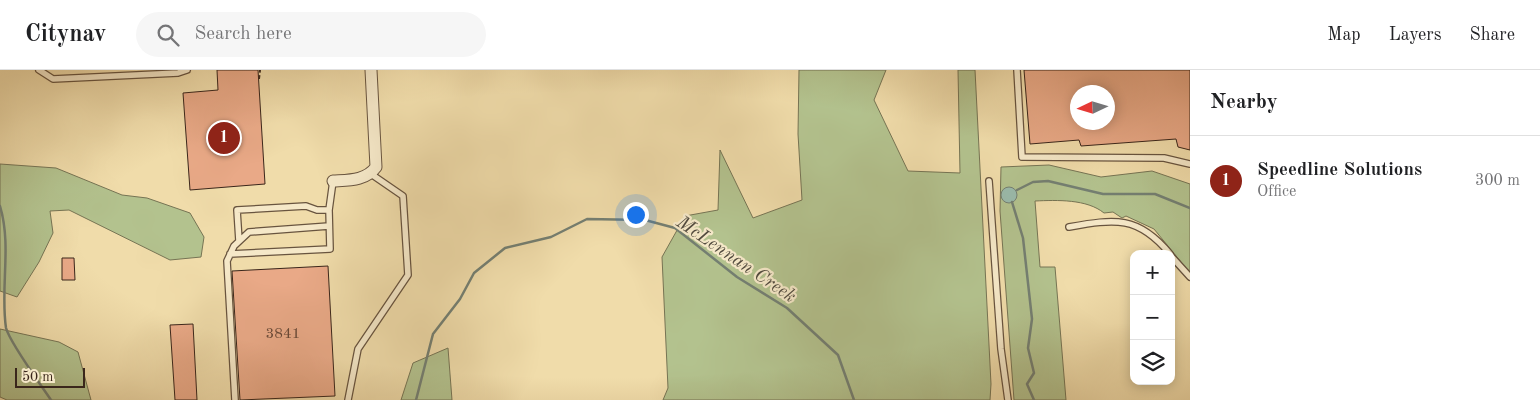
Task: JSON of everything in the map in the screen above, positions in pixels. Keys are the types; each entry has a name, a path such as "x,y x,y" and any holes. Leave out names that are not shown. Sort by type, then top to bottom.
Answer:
{"street":[{"path":"333,181 363,177 371,174 376,167 371,70"}],"lane":[{"path":"39,70 53,79 178,73 187,70"},
{"path":"1017,70 1022,157 1164,158 1190,164"},
{"path":"348,400 358,349 408,275 403,196 371,174"},
{"path":"230,254 330,249 329,210 333,181"},
{"path":"988,181 1001,349 1008,400"},
{"path":"239,241 237,210 306,206 317,210 329,210"},
{"path":"1069,227 1104,221 1123,222 1144,228 1165,250"},
{"path":"235,400 227,261 230,254 239,241 249,232 329,226"},
{"path":"1175,260 1190,277"}],"path":[{"path":"259,79 260,70"}],"green space":[{"path":"799,70 886,70 874,100 908,171 960,173 958,70 975,70 991,384 990,400 663,400 668,388 662,257 685,216 718,210 720,150 753,218 802,200 798,134"},
{"path":"0,164 56,168 122,195 147,198 190,213 204,237 201,257 170,260 69,210 50,211 53,233 39,262 17,297 0,291"},
{"path":"1049,165 1101,177 1152,171 1190,184 1190,273 1175,255 1175,250 1171,250 1154,229 1126,216 1122,218 1113,212 1104,213 1089,205 1062,201 1035,201 1040,267 1055,267 1066,400 1014,400 1000,211 1001,167"},
{"path":"0,329 59,342 78,352 91,400 7,400 0,397"},
{"path":"448,348 452,400 401,400 413,363"}],"shaded area":[{"path":"1009,187 1017,195 1009,203 1001,195"}],"building":[{"path":"217,70 258,70 265,184 190,190 183,93 218,90"},
{"path":"1024,70 1190,70 1190,150 1178,147 1176,139 1081,146 1079,140 1030,144"},
{"path":"62,258 74,258 75,280 62,280"},
{"path":"328,266 335,396 240,400 232,271"},
{"path":"193,324 197,400 175,400 170,325"}],"waterway":[{"path":"1017,190 1033,182 1048,181 1103,194 1155,194 1190,208"},
{"path":"1012,202 1023,238 1032,319 1028,348 1034,373 1027,384 1034,400"},
{"name":"McLennan Creek","path":"0,206 6,252 4,298 6,328 19,353 51,400"},
{"name":"McLennan Creek","path":"416,400 433,334 460,299 474,273 505,248 551,237 587,219 645,220 675,228 737,277 787,308 838,355 854,400"}],"place":[{"name":"Speedline Solutions","path":"224,138"}]}
